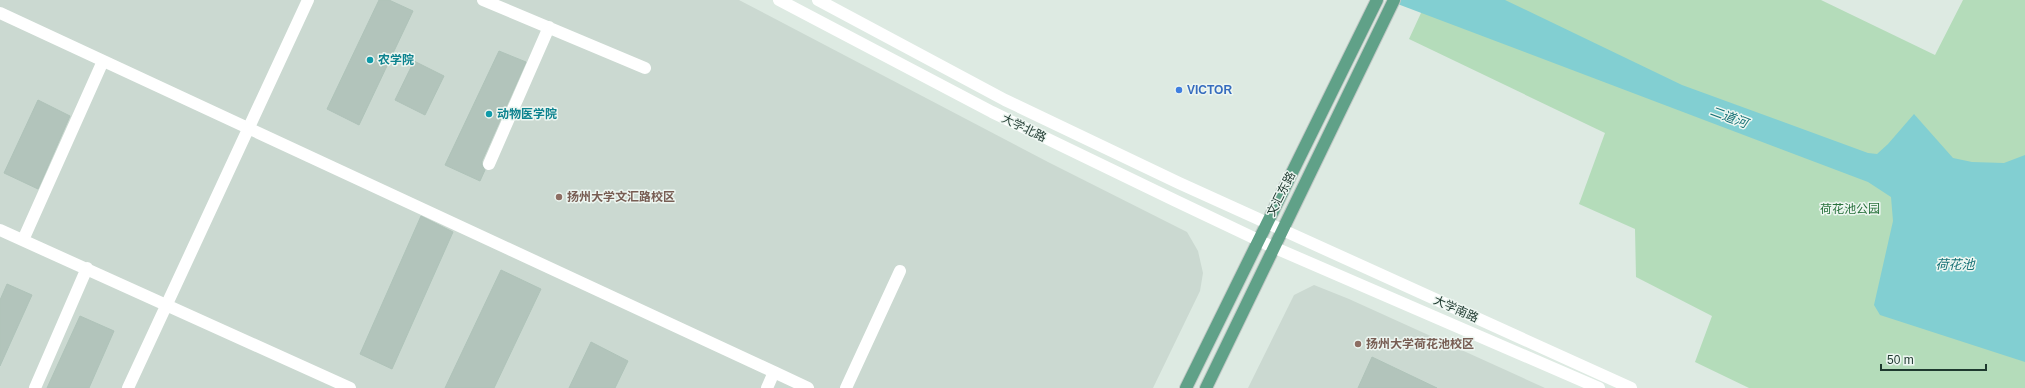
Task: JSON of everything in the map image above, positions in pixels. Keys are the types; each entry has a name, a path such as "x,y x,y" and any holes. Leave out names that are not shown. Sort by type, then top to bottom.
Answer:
{"main road":[{"name":"文汇东路","path":"1186,388 1258,239 1377,0"},
{"name":"文汇东路","path":"1206,388 1394,0"}],"street":[{"path":"128,388 308,0"},
{"path":"483,0 646,68"},
{"name":"大学北路","path":"779,0 992,112 1273,247"},
{"name":"大学北路","path":"818,0 1005,100 1281,231"},
{"path":"0,13 808,388"},
{"path":"489,164 549,27"},
{"path":"23,240 103,61"},
{"path":"0,230 350,388"},
{"name":"大学南路","path":"1281,231 1631,388"},
{"name":"大学南路","path":"1273,247 1599,388"},
{"path":"35,388 87,268"},
{"path":"846,388 900,271"},
{"path":"766,388 774,372"}],"shaded area":[{"name":"扬州大学文汇路校区","path":"0,0 739,0 1048,162 1187,232 1198,251 1203,273 1200,291 1153,388 0,388"},
{"name":"扬州大学荷花池校区","path":"1314,285 1349,299 1545,388 1248,388 1294,295"}],"green space":[{"name":"荷花池公园","path":"1427,0 1821,0 1935,55 1963,0 2025,0 2025,388 1749,388 1695,362 1712,316 1636,277 1635,229 1579,204 1605,133 1409,39"}],"water":[{"name":"荷花池","path":"1387,0 1505,0 1682,85 1868,153 1877,154 1888,144 1914,114 1953,158 1972,162 2004,163 2025,155 2025,362 1880,315 1874,305 1893,221 1891,197 1868,182"}],"building":[{"name":"农学院","path":"379,0 389,0 413,11 359,125 327,109"},
{"name":"动物医学院","path":"499,51 526,62 482,161 482,165 485,170 480,181 445,165"},
{"path":"414,61 444,76 425,115 395,100"},
{"path":"38,100 70,116 38,189 4,173"},
{"path":"421,216 453,232 392,369 360,354"},
{"path":"501,270 541,289 494,388 445,388"},
{"path":"7,284 32,295 0,366 0,300"},
{"path":"80,316 114,331 89,388 47,388"},
{"path":"591,342 628,361 615,388 569,388"},
{"path":"1372,357 1437,388 1358,388"}],"place":[{"name":"农学院","path":"370,60"},
{"name":"VICTOR","path":"1179,90"},
{"name":"动物医学院","path":"489,114"},
{"name":"扬州大学文汇路校区","path":"559,197"},
{"name":"扬州大学荷花池校区","path":"1358,344"}],"water label":[{"name":"二道河","path":"1729,117"}]}
